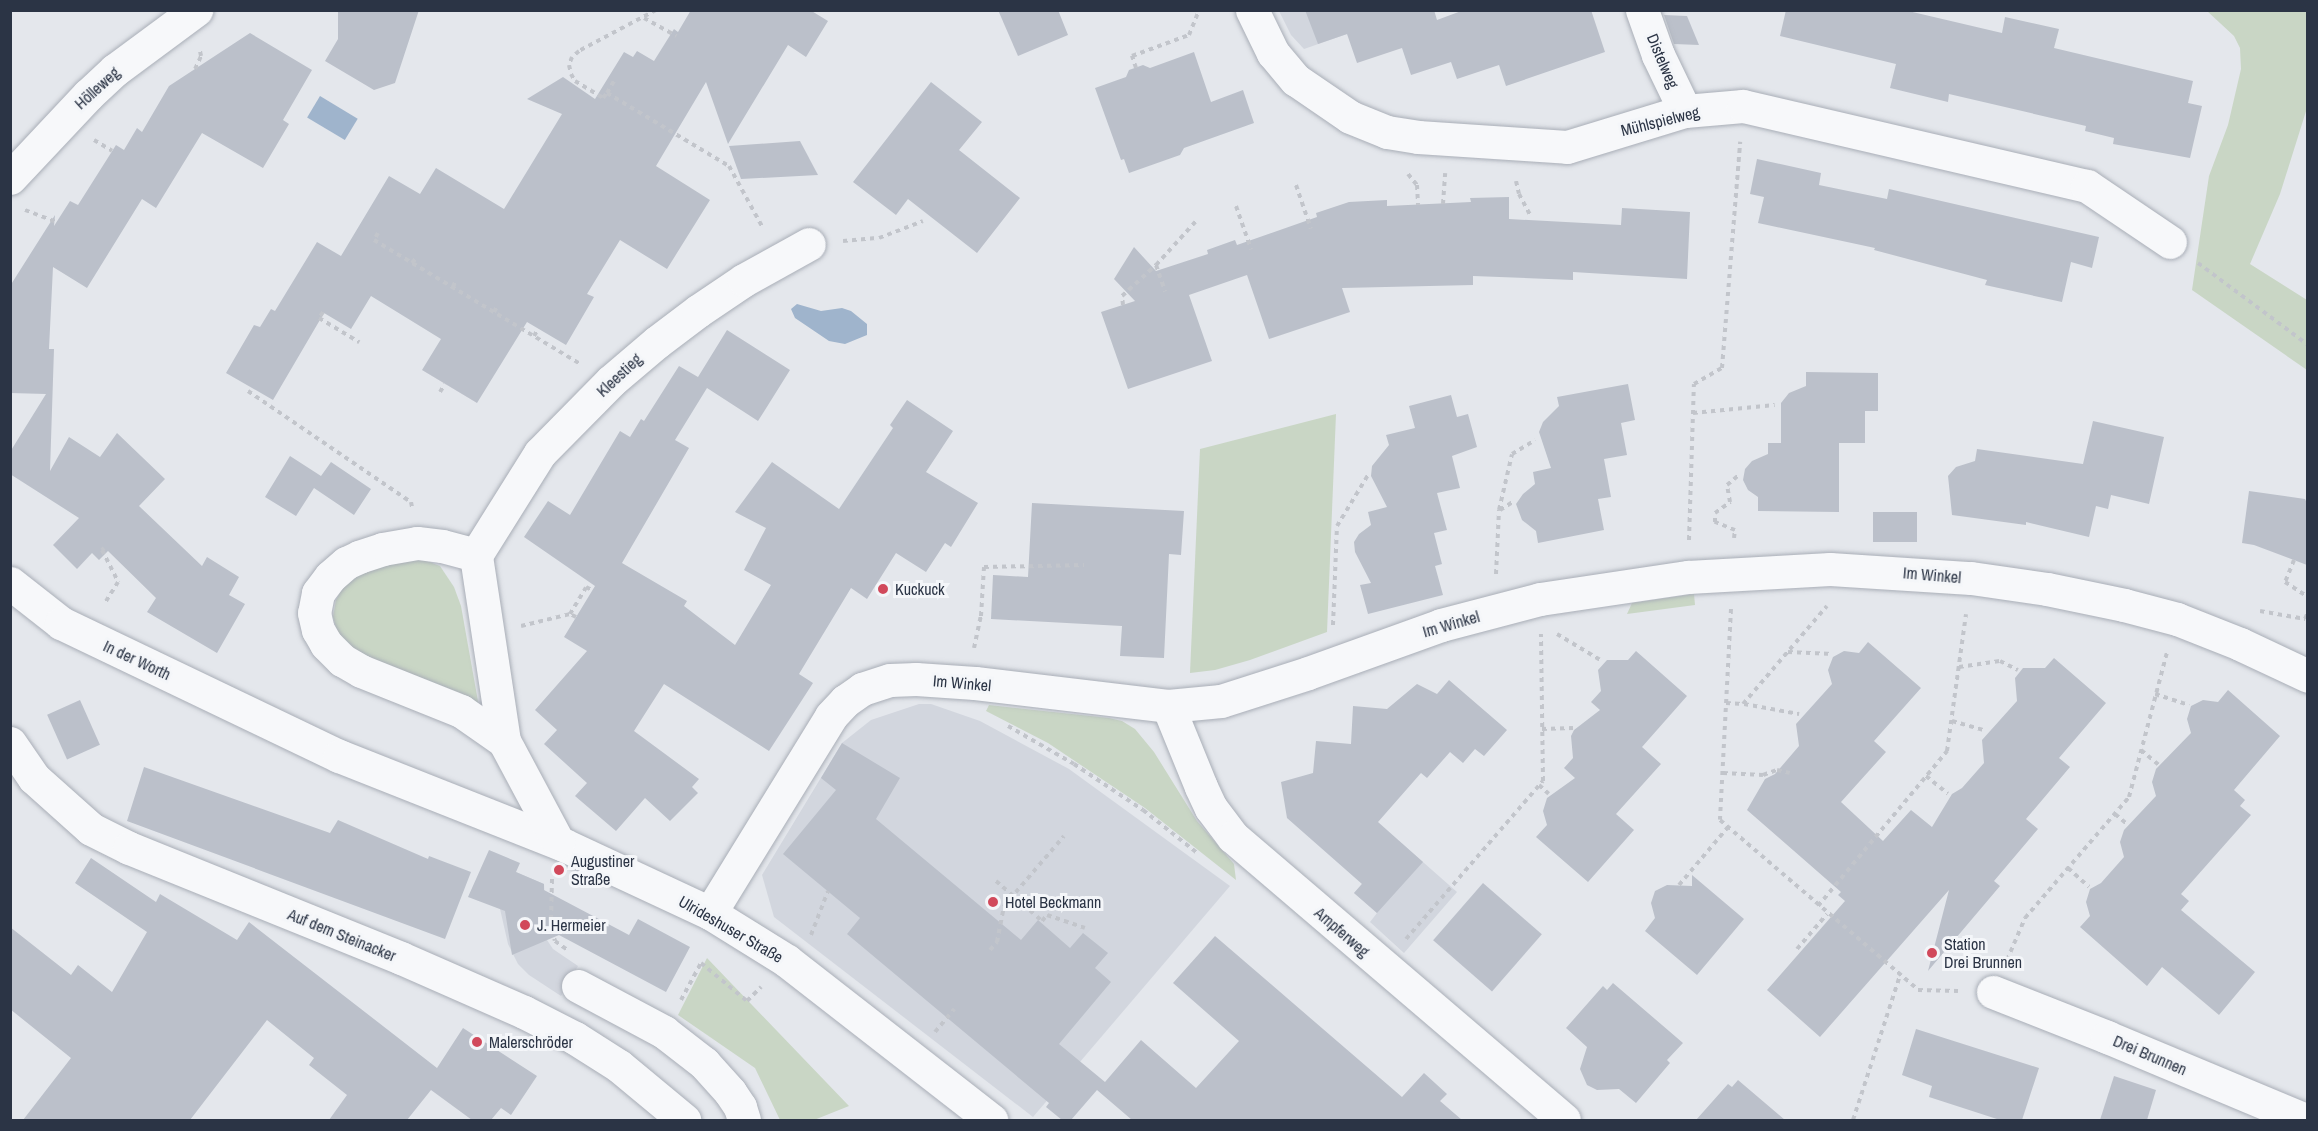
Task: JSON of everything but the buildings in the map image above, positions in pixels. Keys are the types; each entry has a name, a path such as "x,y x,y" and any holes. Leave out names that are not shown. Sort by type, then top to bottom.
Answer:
{"street":[{"name":"Hölleweg","path":"10,178 88,95 115,70 196,10"},
{"name":"Mühlspielweg","path":"1252,10 1274,53 1296,80 1350,117 1387,132 1418,137 1567,147 1685,111 1743,106 2087,186 2170,242"},
{"name":"Distelweg","path":"1642,10 1658,55 1685,111"},
{"name":"Kleestieg","path":"476,555 540,453 611,381 657,342 698,312 809,244"},
{"path":"504,741 461,711 361,671 342,660 327,644 318,630 314,613 318,593 346,563 383,549 417,543 442,546 476,555 504,741 558,842"},
{"name":"Im Winkel","path":"710,913 822,730 845,701 862,689 890,680 916,679 975,683 1168,706 1221,701 1441,625 1540,599 1688,577 1830,568 1971,578 2047,589 2124,605 2177,619 2240,644 2307,676"},
{"name":"In der Worth","path":"13,590 61,623 273,723"},
{"name":"Ampferweg","path":"1168,706 1211,808 1233,837 1564,1120"},
{"name":"Ulrideshuser Straße","path":"273,723 339,756 558,842 710,913 798,969 991,1120"},
{"name":"Auf dem Steinacker","path":"10,743 34,778 91,829 129,848 401,958 524,1012 575,1038 619,1066 684,1120"},
{"path":"578,986 664,1032 704,1063 730,1092 740,1107 744,1120"},
{"name":"Drei Brunnen","path":"1993,992 2305,1120"}],"path":[{"path":"614,81 603,98 575,81 569,65 572,57 656,10"},
{"path":"1136,68 1132,56 1189,35 1199,10"},
{"path":"643,17 676,36"},
{"path":"607,93 729,166 781,260"},
{"path":"1689,541 1694,384 1722,368 1743,106"},
{"path":"1296,185 1311,229"},
{"path":"1236,206 1251,249"},
{"path":"20,208 57,222"},
{"path":"1123,305 1122,296 1156,265 1198,219"},
{"path":"809,244 879,238 923,221"},
{"path":"378,233 374,240 611,381"},
{"path":"2170,242 2307,345"},
{"path":"412,263 417,257"},
{"path":"1156,265 1165,291"},
{"path":"453,287 456,280"},
{"path":"494,312 498,305"},
{"path":"323,312 319,318 358,342"},
{"path":"534,336 538,329"},
{"path":"440,392 445,384"},
{"path":"248,391 411,502 417,543"},
{"path":"1692,412 1775,405"},
{"path":"1496,579 1499,510 1512,454 1535,440"},
{"path":"1734,546 1735,530 1715,522 1715,513 1730,502 1727,485 1740,474"},
{"path":"1332,632 1337,526 1368,475"},
{"path":"1499,510 1513,502"},
{"path":"85,635 118,582 102,550 104,548"},
{"path":"2294,560 2285,582 2307,597"},
{"path":"975,683 971,659 981,616 984,567 1084,565"},
{"path":"570,614 586,586 592,590"},
{"path":"1743,704 1830,603 1818,604"},
{"path":"1719,607 1740,606"},
{"path":"1955,610 1967,611"},
{"path":"487,634 570,614 576,617"},
{"path":"1818,906 1947,751 1965,622"},
{"path":"1730,627 1720,820 1918,990 1993,992 2025,918 2129,797 2159,679"},
{"path":"1530,637 1565,630"},
{"path":"1554,632 1602,661"},
{"path":"1382,966 1543,781 1541,645"},
{"path":"1788,652 1833,654"},
{"path":"1959,667 2000,661 2018,670"},
{"path":"2155,694 2189,705"},
{"path":"1726,703 1799,714"},
{"path":"1952,721 1986,731"},
{"path":"1006,725 1074,764 1133,804 1204,858"},
{"path":"1542,729 1573,728"},
{"path":"2141,750 2159,765"},
{"path":"1723,773 1763,775 1777,770 1790,772"},
{"path":"1926,776 1948,794"},
{"path":"1539,786 1550,794"},
{"path":"2115,814 2127,824"},
{"path":"1679,885 1728,827"},
{"path":"990,950 998,942 1004,906 1064,836"},
{"path":"2068,868 2089,887"},
{"path":"996,881 1042,921 1047,915 1085,928"},
{"path":"551,887 551,921"},
{"path":"798,969 828,891"},
{"path":"1797,949 1827,914"},
{"path":"679,1003 701,963 715,974"},
{"path":"1853,1120 1900,975"},
{"path":"942,1023 954,1009"}],"shaded area":[{"path":"1279,11 1339,11 1347,34 1304,49 1291,35"},
{"name":"Hotel Beckmann","path":"919,704 931,704 980,721 1069,769 1230,886 1033,1117 774,917 762,875 842,743 871,720"},
{"path":"1399,841 1457,892 1404,953 1370,922 1377,913 1354,893"},
{"name":"J. Hermeier","path":"511,870 544,884 547,940 553,949 578,966 561,996 529,975 518,964 508,944 498,900"}],"green space":[{"path":"2207,11 2307,11 2307,108 2280,194 2250,264 2307,300 2307,370 2192,290 2209,176 2228,125 2241,69 2240,48 2234,36"},
{"path":"1336,414 1327,632 1250,660 1215,670 1190,673 1200,449"},
{"path":"417,557 440,566 454,587 461,606 479,707 364,662 338,634 333,617 336,600 344,585 359,572"},
{"path":"1694,594 1695,605 1627,614 1632,603"},
{"path":"989,705 1109,718 1122,721 1135,729 1154,752 1197,821 1234,864 1236,880 1145,808 1048,743 986,711"},
{"path":"707,958 849,1106 814,1120 780,1120 755,1068 678,1015"}],"water":[{"path":"320,96 358,119 345,140 307,117"},
{"path":"797,304 821,311 842,308 851,311 867,324 867,335 845,344 829,341 795,318 791,309"}],"place":[{"name":"Kuckuck","path":"883,589"},
{"name":"Augustiner Straße","path":"559,870"},
{"name":"Hotel Beckmann","path":"993,902"},
{"name":"J. Hermeier","path":"525,925"},
{"name":"Station Drei Brunnen","path":"1932,953"},
{"name":"Malerschröder","path":"477,1042"}]}
